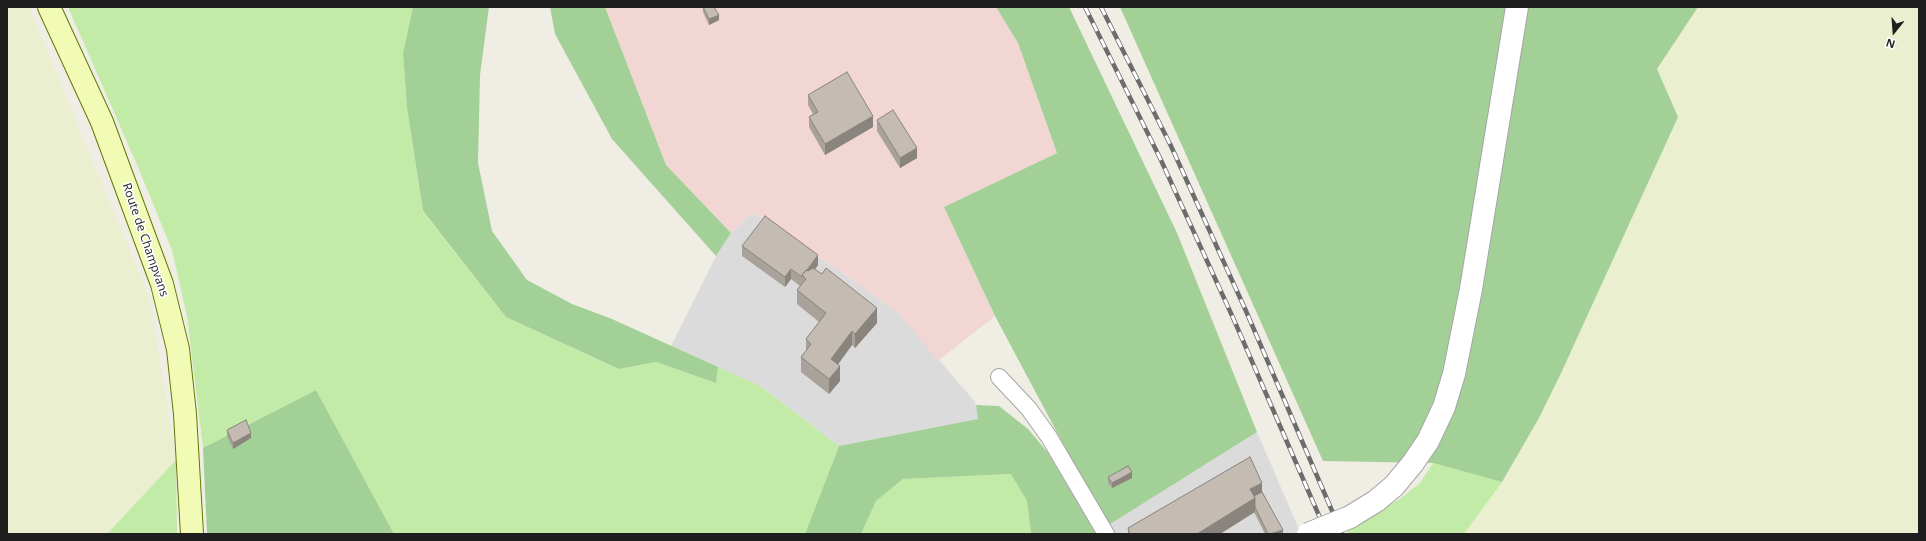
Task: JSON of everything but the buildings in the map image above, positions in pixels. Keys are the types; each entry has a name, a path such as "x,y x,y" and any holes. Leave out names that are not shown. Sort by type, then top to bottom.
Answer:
{"main road":[{"name":"Route de Champvans","path":"49,7 102,122 162,284 178,349 185,414 192,534"}],"street":[{"path":"1308,534 1350,516 1376,501 1394,486 1413,463 1428,441 1444,407 1454,374 1471,289 1517,7"}],"lane":[{"path":"999,377 1029,408 1050,437 1106,534"}],"shaded area":[{"path":"605,7 996,7 1018,43 1057,153 944,207 995,316 938,361 898,312 752,212 731,233 666,165"},
{"path":"752,212 898,312 975,402 979,419 839,446 760,386 671,346 716,256 731,233"},
{"path":"1257,432 1301,534 1095,533"}],"green space":[{"path":"7,7 29,7 149,298 176,460 107,534 7,534"},
{"path":"68,7 413,7 403,53 407,108 423,212 506,317 619,369 656,362 716,383 718,367 760,386 839,446 805,534 394,534 316,390 203,448 187,316 172,250 138,167"},
{"path":"413,7 489,7 480,75 478,163 492,231 527,280 572,304 612,319 718,367 716,383 656,362 619,369 506,317 423,211 407,108 403,53"},
{"path":"550,7 605,7 666,165 731,233 716,256 612,139 555,34"},
{"path":"996,7 1069,7 1177,233 1257,432 1107,526 995,316 944,207 1057,153 1018,43"},
{"path":"1120,7 1698,7 1657,69 1678,117 1562,371 1539,418 1502,482 1433,463 1323,461"},
{"path":"1698,7 1919,7 1919,534 1464,534 1502,482 1539,418 1678,117 1657,69"},
{"path":"316,390 394,534 207,534 203,448"},
{"path":"976,405 999,406 1028,429 1048,453 1096,534 1031,534 1027,501 1011,474 903,479 876,501 861,534 805,534 839,446 978,419"},
{"path":"176,460 177,534 107,534"},
{"path":"1433,463 1502,482 1464,534 1348,534 1346,528 1371,517 1401,498 1420,483"},
{"path":"1012,474 1027,501 1031,534 861,534 876,501 903,479"}],"railway":[{"path":"1085,7 1160,158 1234,320 1327,534"},
{"path":"1101,7 1171,146 1246,311 1342,534"}]}
